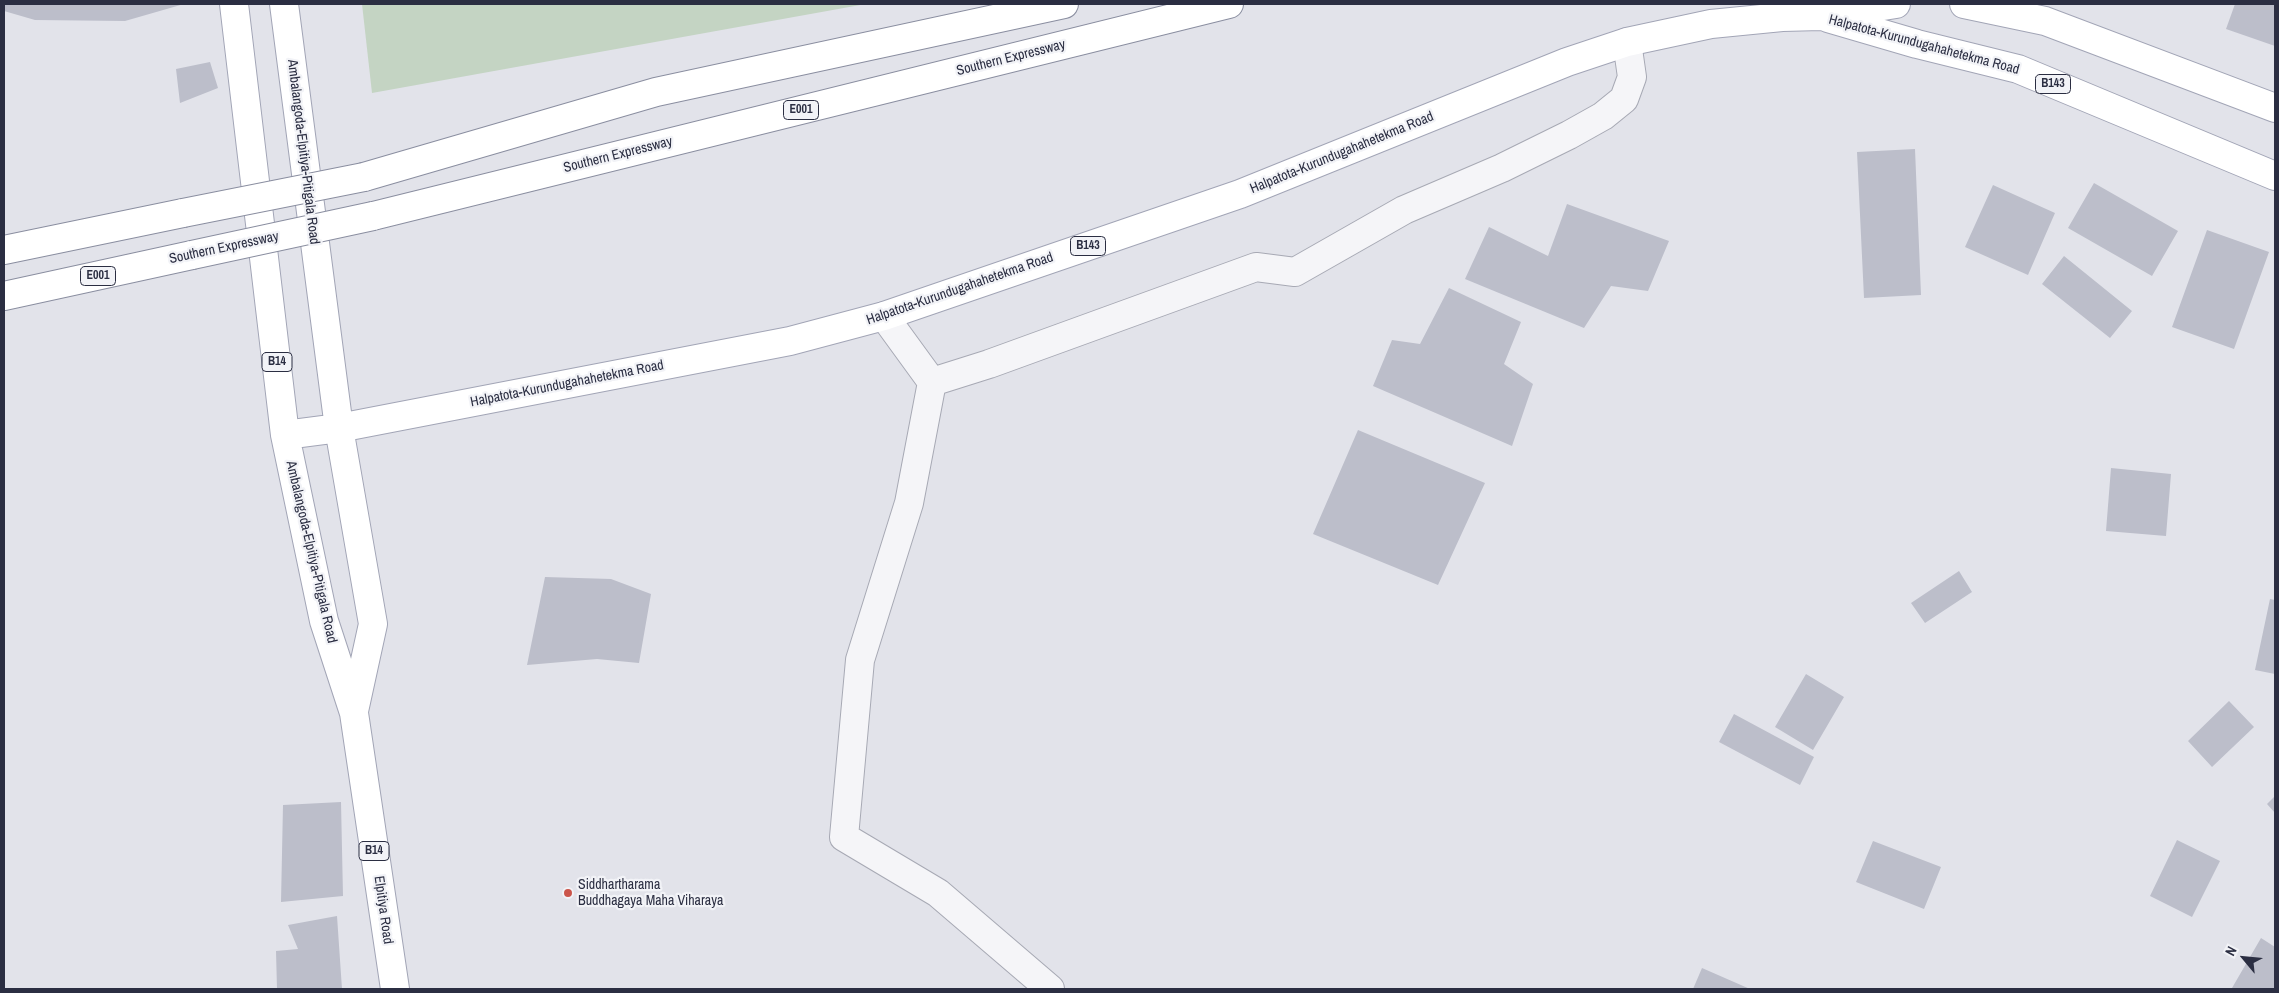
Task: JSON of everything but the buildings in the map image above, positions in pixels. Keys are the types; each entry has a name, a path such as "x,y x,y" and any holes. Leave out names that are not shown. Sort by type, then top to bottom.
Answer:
{"main road":[{"name":"Ambalangoda-Elpitiya-Pitigala Road","path":"234,4 285,435 324,621 354,713"},
{"name":"Ambalangoda-Elpitiya-Pitigala Road","path":"284,4 339,428 373,624 354,713"},
{"path":"4,250 364,177 656,92 1064,4"},
{"name":"Southern Expressway","path":"4,296 373,216 1229,4"},
{"name":"Halpatota-Kurundugahahetekma Road","path":"285,435 339,428 790,341 884,316 1240,194 1567,62 1627,42 1711,24 1782,17 1821,16 1896,4"},
{"path":"1964,4 2045,21 2275,108"},
{"name":"Halpatota-Kurundugahahetekma Road","path":"1821,16 1917,44 2018,69 2275,176"},
{"name":"Elpitiya Road","path":"354,713 394,989"}],"street":[{"path":"932,382 989,364 1256,267 1295,272 1404,210 1502,168 1603,116 1624,99 1632,77 1627,42"},
{"path":"884,316 932,382 909,503 860,660 844,837 938,893 1050,989"}],"green space":[{"path":"362,4 866,4 372,93"}],"place":[{"name":"Siddhartharama Buddhagaya Maha Viharaya","path":"568,893"}]}
